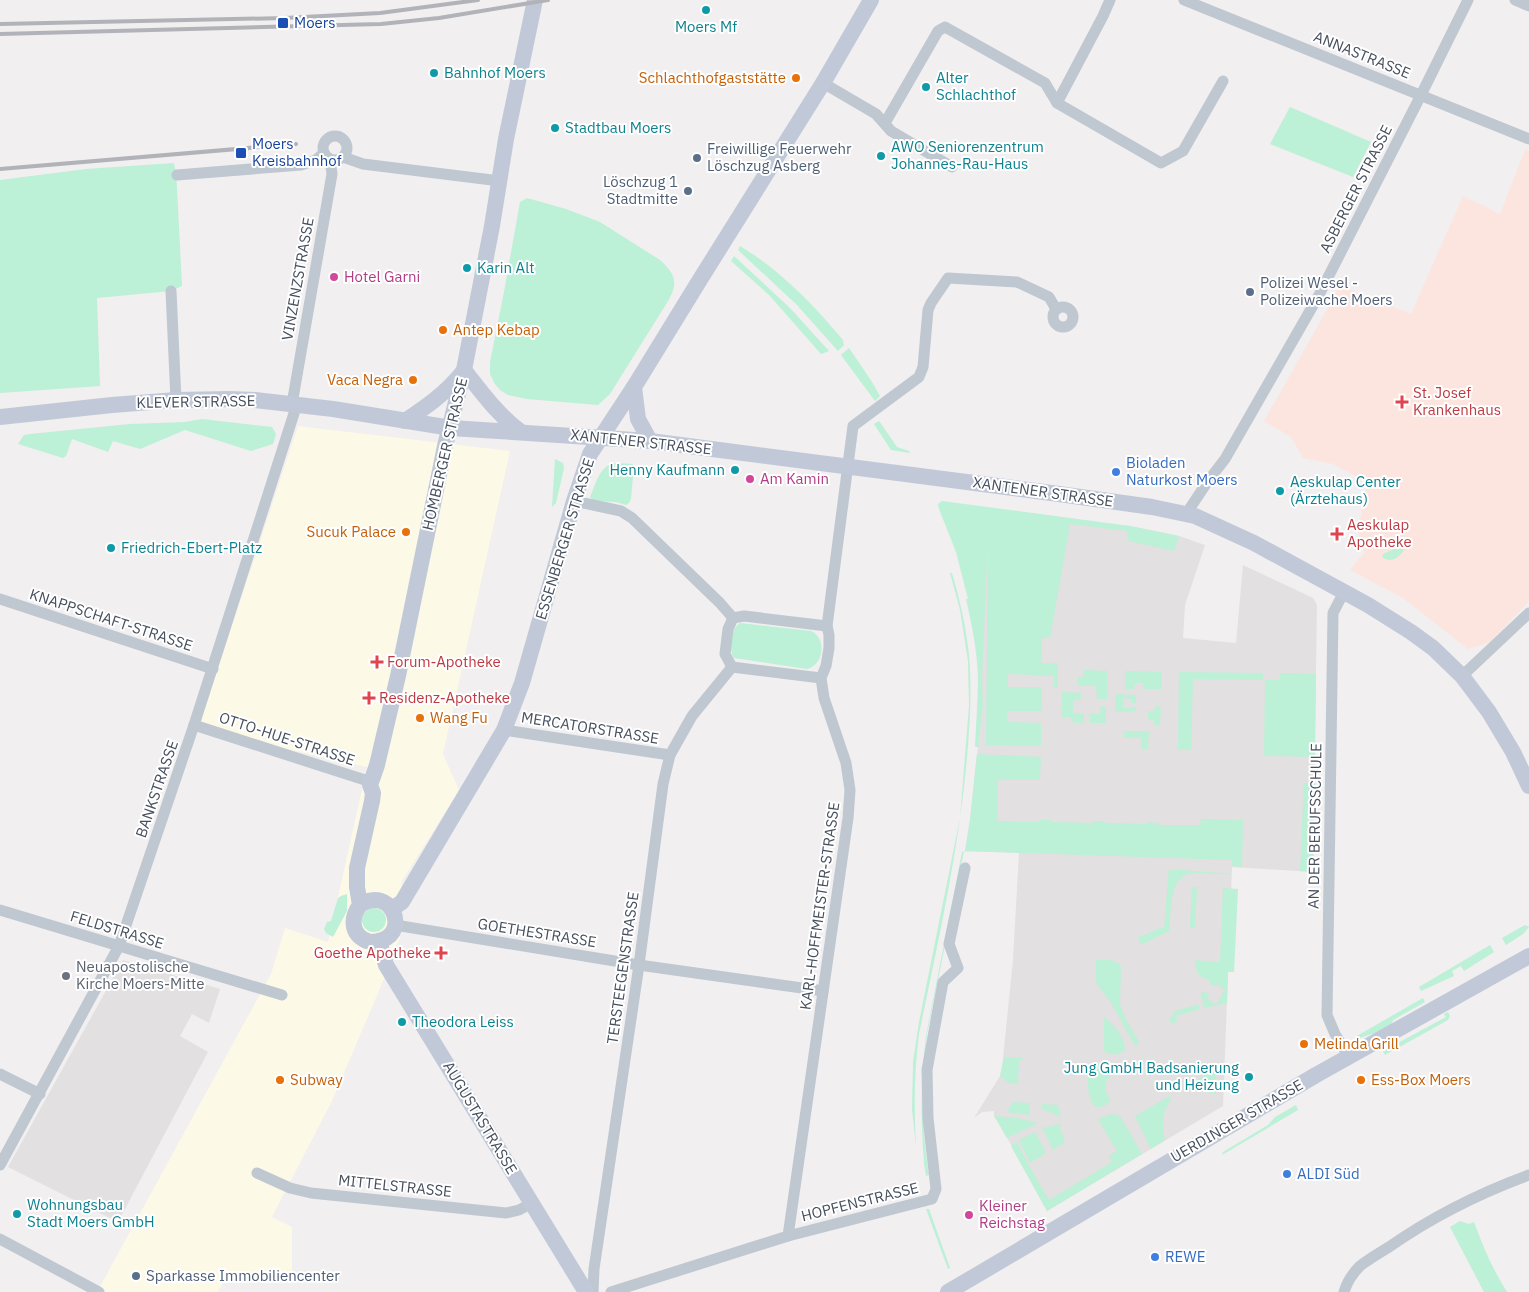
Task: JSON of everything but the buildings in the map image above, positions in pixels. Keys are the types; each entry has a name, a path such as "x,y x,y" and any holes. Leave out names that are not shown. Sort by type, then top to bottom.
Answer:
{"main road":[{"name":"HOMBERGER STRASSE","path":"379,942 366,940 359,935 355,930 353,920 355,912 360,905 357,887 357,868 372,801 370,785 377,765 398,676 433,505 464,370 510,123 536,0"},
{"name":"ESSENBERGER STRASSE","path":"392,908 402,902 504,730 522,683 574,501 588,460 823,83 871,0"},
{"path":"405,421 434,401 452,385 464,370 492,406 521,432"},
{"path":"634,387 638,419 650,441"},
{"name":"KLEVER STRASSE","path":"0,417 112,405 176,400 230,399 295,404 451,428"},
{"name":"XANTENER STRASSE","path":"451,428 650,441 1152,507 1194,516 1254,543 1344,592 1411,632 1433,648 1462,676 1489,712 1513,752 1529,786"},
{"path":"360,905 366,901 375,900 385,902 392,908 395,916 395,925 387,938 379,942"},
{"name":"AUGUSTASTRASSE","path":"379,942 386,965 586,1292"},
{"name":"UERDINGER STRASSE","path":"948,1292 1233,1123 1529,956"}],"street":[{"path":"1057,104 1110,0"},
{"name":"ANNASTRASSE","path":"1184,0 1529,139"},
{"name":"ASBERGER STRASSE","path":"1186,514 1225,459 1319,295 1468,0"},
{"path":"1515,0 1529,6"},
{"path":"885,123 938,31 945,27 1045,83 1057,104 1160,163 1183,151 1223,81"},
{"path":"823,83 876,114 891,131 952,167"},
{"path":"337,137 342,140 346,145 343,157 336,160 327,156 323,150 324,143 330,138 337,137"},
{"path":"177,175 301,165 327,156"},
{"name":"VINZENZSTRASSE","path":"295,404 332,174 327,156"},
{"path":"343,157 363,164 500,181"},
{"name":"KARL-HOFFMEISTER-STRASSE","path":"788,1236 848,818 850,790 846,763 824,698 821,678 826,666 829,648 827,626 853,426 919,377 922,372 928,310 948,278 1018,282 1049,297 1056,309"},
{"path":"171,291 176,400"},
{"name":"BANKSTRASSE","path":"0,1165 40,1094 118,946 213,669 295,404"},
{"path":"574,501 621,511 632,518 720,603 733,618"},
{"name":"AN DER BERUFSSCHULE","path":"1344,592 1333,613 1327,1015 1348,1057"},
{"name":"KNAPPSCHAFT-STRASSE","path":"0,599 213,669"},
{"path":"1462,676 1529,613"},
{"path":"733,618 744,616 827,626"},
{"path":"733,618 728,628 725,654 732,667 821,678"},
{"name":"TERSTEEGENSTRASSE","path":"592,1292 663,784 670,755 692,716 732,667"},
{"name":"OTTO-HUE-STRASSE","path":"194,725 365,780 370,785"},
{"name":"MERCATORSTRASSE","path":"504,730 670,755"},
{"name":"HOPFENSTRASSE","path":"611,1292 788,1236 932,1199 936,1189 928,1118 927,1070 943,982 958,968 949,944 965,868"},
{"name":"FELDSTRASSE","path":"0,910 282,995"},
{"name":"GOETHESTRASSE","path":"395,925 639,965 823,991"},
{"path":"0,1074 40,1094"},
{"name":"MITTELSTRASSE","path":"257,1173 290,1188 311,1193 506,1213 519,1210 532,1203"},
{"path":"1344,1292 1352,1275 1361,1266 1407,1234 1456,1208 1529,1175"},
{"path":"2,1244 99,1292"}],"shaded area":[{"name":"St. Josef Krankenhaus","path":"1525,150 1529,151 1529,601 1490,642 1468,649 1403,598 1350,570 1364,553 1358,532 1367,482 1333,464 1303,458 1291,437 1264,421 1340,285 1411,314 1463,196 1500,214"},
{"path":"298,426 510,451 443,754 459,790 402,881 400,938 386,966 387,972 332,1101 272,1217 292,1227 292,1277 223,1282 218,1292 97,1292 271,974 285,928 328,942 367,767 198,729"},
{"path":"968,512 1130,526 1179,536 1205,545 1185,605 1183,638 1236,643 1243,565 1313,598 1317,605 1313,872 1232,867 1223,1106 1047,1211 994,1116 994,1111 982,1112 974,1118 1000,1076 1002,1068 1013,960 1019,853 965,851 983,708"},
{"path":"123,960 220,989 209,1023 192,1014 180,1036 208,1052 118,1222 8,1167"}],"green space":[{"path":"1290,107 1371,142 1353,177 1270,144"},
{"path":"174,163 176,169 182,286 171,291 97,298 100,386 0,393 0,180 86,169"},
{"path":"527,198 566,209 600,222 660,260 674,279 674,289 668,301 610,394 598,405 527,399 508,395 500,390 490,374 490,362 520,202"},
{"path":"740,246 755,255 795,288 820,314 843,340 844,345 838,351 797,305 738,250"},
{"path":"734,256 790,308 829,351 821,354 770,296 731,261"},
{"path":"849,348 880,396 875,401 841,355"},
{"path":"202,419 272,427 276,434 273,444 251,451 185,430 140,449 113,441 108,452 72,439 66,456 63,458 18,444 24,435 30,434 130,424 185,422"},
{"path":"879,421 897,447 910,453 891,450 874,424"},
{"path":"555,459 563,463 564,468 556,503 552,507"},
{"path":"614,463 633,464 634,466 631,498 630,502 626,505 616,502 594,501 590,497 601,472"},
{"path":"942,501 1130,526 1179,536 1174,551 1128,541 1127,531 1070,524 1050,638 1042,638 1042,663 1058,664 1058,685 1053,687 1054,676 1008,674 1008,687 1042,687 1042,711 1007,711 1007,722 1041,723 1041,746 986,745 988,538 982,677 983,708 978,747 975,747 978,677 975,647 966,599 968,599 956,552 939,509 938,504"},
{"path":"1404,548 1403,552 1395,559 1389,560 1382,557 1383,554 1394,549"},
{"path":"950,573 952,573 958,593 968,645 970,668 969,732 960,817 969,706 968,661 960,610"},
{"path":"740,623 811,631 820,639 820,657 813,667 807,669 734,658 731,650 731,639 734,630"},
{"path":"1084,670 1107,671 1107,699 1097,699 1096,686 1078,686 1078,677 1083,677"},
{"path":"1125,671 1162,672 1161,689 1143,689 1143,683 1135,683 1134,689 1125,689"},
{"path":"1179,672 1263,673 1263,680 1193,679 1191,750 1178,750"},
{"path":"1280,673 1316,674 1315,757 1264,756 1265,680 1280,680"},
{"path":"1062,692 1081,693 1081,700 1073,700 1073,713 1084,714 1083,723 1071,722 1071,717 1061,717"},
{"path":"1116,694 1136,695 1136,703 1132,703 1132,699 1123,698 1123,708 1136,707 1135,712 1115,712"},
{"path":"1101,706 1106,707 1106,723 1090,723 1090,714 1100,714"},
{"path":"1155,706 1161,707 1160,725 1154,725 1154,720 1148,720 1148,711 1154,711"},
{"path":"1124,731 1149,731 1148,749 1141,749 1141,738 1124,738"},
{"path":"977,754 1041,757 1040,780 998,780 997,821 1039,822 1039,820 1051,820 1051,822 1093,823 1093,821 1105,821 1105,823 1147,824 1147,822 1158,823 1159,825 1200,825 1201,819 1243,820 1242,867 1232,866 1232,860 965,851"},
{"path":"1304,783 1315,783 1313,872 1300,871"},
{"path":"960,819 947,896 919,1034 915,1090 916,1147 912,1109 913,1062 919,1022"},
{"path":"964,851 927,1034 923,1104 924,1139 929,1175 926,1176 923,1152 922,1082 926,1036 962,852"},
{"path":"1169,869 1233,874 1194,873 1185,875 1179,880 1172,896 1169,931 1140,944 1138,936 1164,928"},
{"path":"1192,887 1197,887 1195,927 1190,927"},
{"path":"1223,888 1238,889 1234,972 1228,972 1227,1003 1204,1008 1202,991 1209,994 1207,998 1216,1005 1225,990 1216,984 1215,986 1209,984 1211,981 1198,974 1195,960 1220,962"},
{"path":"347,894 347,911 333,937 326,933 324,929 327,922 331,921 338,898"},
{"path":"374,908 383,911 386,920 383,929 374,932 365,929 362,920 365,911"},
{"path":"1525,925 1529,927 1523,934 1506,945 1502,938"},
{"path":"1490,945 1494,952 1464,971 1461,966 1452,971 1454,976 1421,991 1419,987"},
{"path":"1096,960 1113,961 1121,967 1120,1004 1125,1018 1139,1042 1137,1046 1134,1044 1110,1001 1096,983"},
{"path":"1423,998 1425,1002 1393,1020 1391,1026 1356,1039 1355,1037"},
{"path":"1196,1005 1199,1006 1199,1009 1176,1016 1177,1022 1171,1024 1170,1018 1175,1011"},
{"path":"1448,1012 1450,1016 1448,1020 1385,1055 1383,1051 1446,1017 1444,1014"},
{"path":"1104,1017 1115,1027 1123,1040 1125,1050 1120,1053 1111,1054 1104,1050"},
{"path":"1004,1057 1023,1058 1023,1060 1019,1060 1018,1084 1009,1083 1000,1076"},
{"path":"1095,1063 1112,1064 1115,1067 1105,1085 1110,1100 1105,1106 1101,1107 1094,1106 1089,1092 1089,1067"},
{"path":"1216,1069 1216,1094 1198,1090 1185,1091 1183,1088"},
{"path":"1170,1096 1171,1099 1164,1119 1165,1140 1151,1149 1135,1116"},
{"path":"1013,1102 1030,1103 1029,1115 1007,1112"},
{"path":"1041,1104 1058,1105 1061,1117 1042,1109"},
{"path":"1296,1105 1298,1110 1222,1155 1223,1152 1268,1125 1275,1117"},
{"path":"1112,1114 1120,1116 1142,1154 1047,1211 1011,1146 1017,1142 1049,1200 1112,1162 1109,1156 1117,1151 1098,1119"},
{"path":"994,1116 1017,1118 1038,1123 1007,1138"},
{"path":"1061,1124 1060,1127 1065,1142 1053,1150 1042,1128"},
{"path":"1035,1132 1046,1153 1030,1163 1019,1140"},
{"path":"926,1209 929,1209 950,1268 948,1269"},
{"path":"1460,1221 1469,1224 1474,1222 1497,1275 1507,1292 1484,1292 1450,1227"}],"railway":[{"path":"0,24 285,18 380,13 478,0"},
{"path":"0,34 381,24 439,18 548,0"},
{"path":"0,169 296,144"}],"place":[{"name":"Moers Mf","path":"706,10"},
{"name":"Moers","path":"283,23"},
{"name":"Bahnhof Moers","path":"434,73"},
{"name":"Schlachthofgaststätte","path":"796,78"},
{"name":"Alter Schlachthof","path":"926,87"},
{"name":"Stadtbau Moers","path":"555,128"},
{"name":"Moers Kreisbahnhof","path":"241,153"},
{"name":"AWO Seniorenzentrum Johannes-Rau-Haus","path":"881,156"},
{"name":"Freiwillige Feuerwehr Löschzug Asberg","path":"697,158"},
{"name":"Löschzug 1 Stadtmitte","path":"688,191"},
{"name":"Karin Alt","path":"467,268"},
{"name":"Hotel Garni","path":"334,277"},
{"name":"Polizei Wesel - Polizeiwache Moers","path":"1250,292"},
{"name":"Antep Kebap","path":"443,330"},
{"name":"Vaca Negra","path":"413,380"},
{"name":"St. Josef Krankenhaus","path":"1402,402"},
{"name":"Henny Kaufmann","path":"735,470"},
{"name":"Bioladen Naturkost Moers","path":"1116,472"},
{"name":"Am Kamin","path":"750,479"},
{"name":"Aeskulap Center (Ärztehaus)","path":"1280,491"},
{"name":"Sucuk Palace","path":"406,532"},
{"name":"Aeskulap Apotheke","path":"1337,534"},
{"name":"Friedrich-Ebert-Platz","path":"111,548"},
{"name":"Forum-Apotheke","path":"377,662"},
{"name":"Residenz-Apotheke","path":"369,698"},
{"name":"Wang Fu","path":"420,718"},
{"name":"Goethe Apotheke","path":"441,953"},
{"name":"Neuapostolische Kirche Moers-Mitte","path":"66,976"},
{"name":"Theodora Leiss","path":"402,1022"},
{"name":"Melinda Grill","path":"1304,1044"},
{"name":"Jung GmbH Badsanierung und Heizung","path":"1249,1077"},
{"name":"Subway","path":"280,1080"},
{"name":"Ess-Box Moers","path":"1361,1080"},
{"name":"ALDI Süd","path":"1287,1174"},
{"name":"Wohnungsbau Stadt Moers GmbH","path":"17,1214"},
{"name":"Kleiner Reichstag","path":"969,1215"},
{"name":"REWE","path":"1155,1257"},
{"name":"Sparkasse Immobiliencenter","path":"136,1276"}]}
